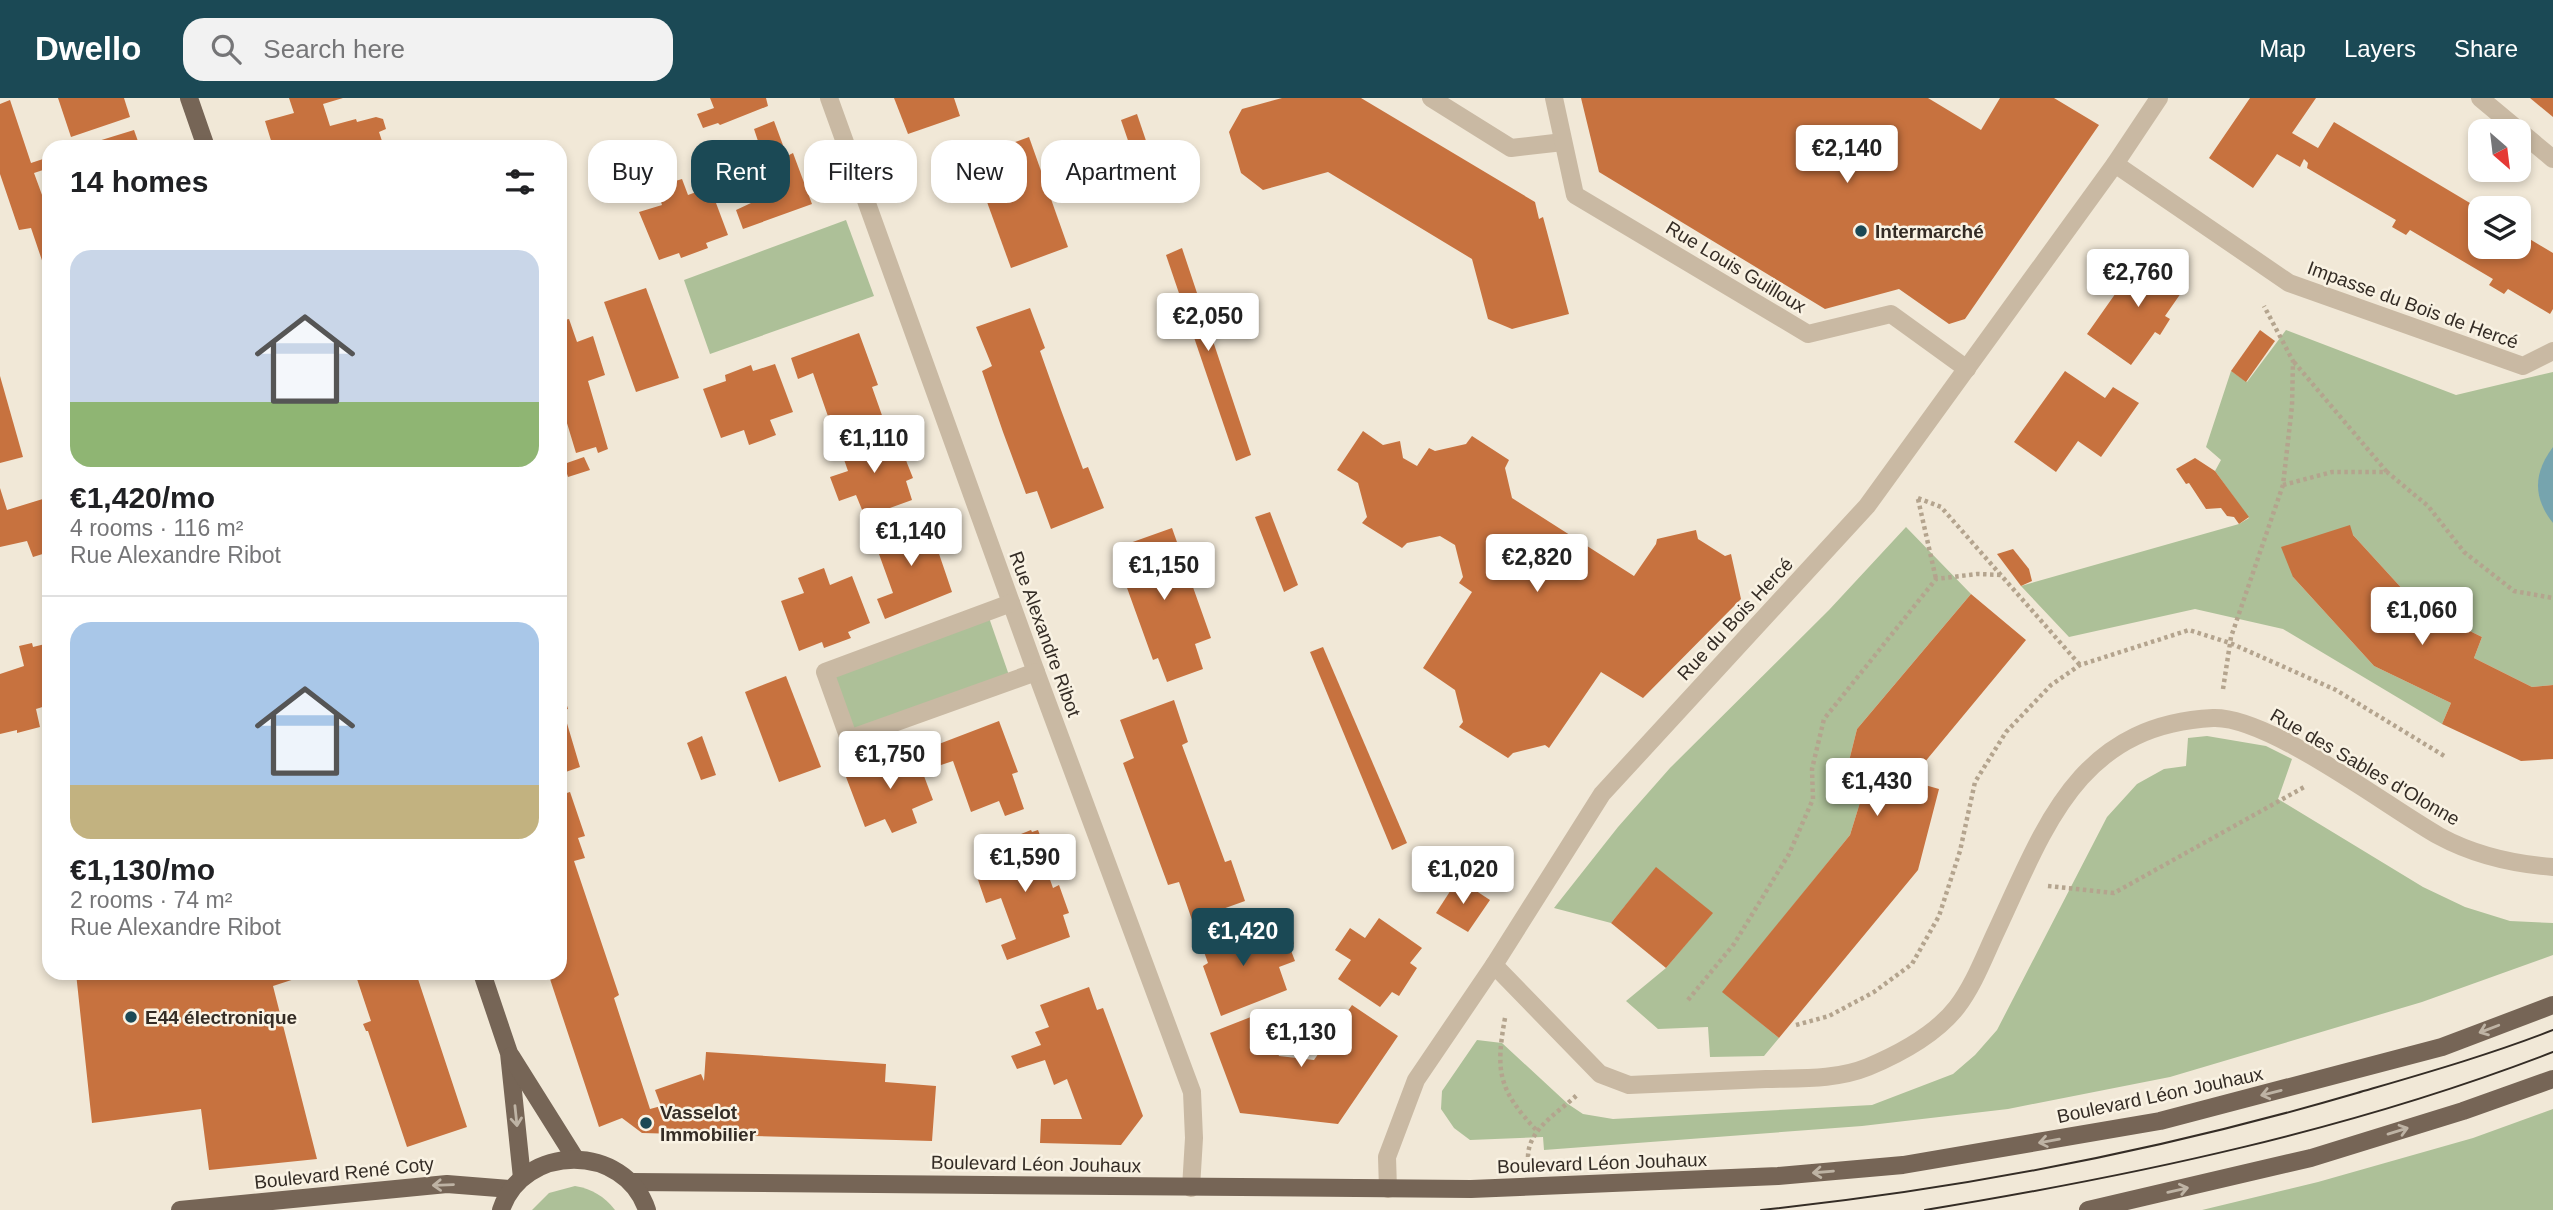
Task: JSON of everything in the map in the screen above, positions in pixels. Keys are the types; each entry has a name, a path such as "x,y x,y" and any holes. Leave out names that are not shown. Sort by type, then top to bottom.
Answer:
{"main road":[{"path":"189,98 204,140"},
{"path":"484,980 509,1053 575,1158"},
{"name":"Boulevard Léon Jouhaux","path":"631,1182 1097,1184 1191,1188 1388,1189 1527,1187 1778,1176 1903,1165 2160,1121 2442,1047 2553,1005"},
{"path":"509,1053 517,1184"},
{"path":"2088,1210 2311,1158 2463,1111 2553,1079"},
{"path":"501,1210 517,1184 547,1163 575,1158 605,1165 631,1182 647,1210"},
{"name":"Boulevard René Coty","path":"180,1210 446,1184 517,1184"}],"street":[{"name":"Rue Alexandre Ribot","path":"830,98 1036,672 1192,1092 1194,1138 1191,1188"},
{"path":"1431,98 1511,148 1563,142"},
{"name":"Rue Louis Guilloux","path":"1554,98 1575,195 1808,334 1891,314 1967,369"},
{"path":"2480,98 2553,159"},
{"name":"Rue du Bois Hercé","path":"1388,1189 1387,1157 1416,1080 1494,965 1602,794 1867,506 2115,164 2150,101"},
{"name":"Impasse du Bois de Hercé","path":"2115,164 2289,283 2523,366 2553,351"},
{"path":"1011,603 825,672 849,739 1036,672"},
{"name":"Rue des Sables d'Olonne","path":"1494,965 1600,1073 1629,1085 1829,1076 1866,1068 1931,1032 1955,1009 1972,984 2046,825 2075,784 2105,753 2144,732 2182,721 2218,718 2255,727 2334,771 2440,837 2484,856 2553,867"}],"path":[{"path":"2259,296 2293,361 2387,472 2428,506 2464,552 2514,591 2553,598"},
{"path":"2218,718 2231,636 2283,485 2292,406 2293,361"},
{"path":"2283,485 2332,472 2387,472"},
{"path":"1936,579 1918,498 1941,507 2080,665"},
{"path":"1688,1000 1734,944 1789,854 1813,799 1812,769 1824,719 1936,579 1977,574 2003,575"},
{"path":"2020,883 2114,892 2334,771"},
{"path":"1505,1017 1499,1051 1501,1080 1518,1111 1537,1131"},
{"path":"1527,1187 1528,1148 1537,1131 1600,1073"}],"green space":[{"path":"846,220 874,296 710,354 684,280"},
{"path":"2286,330 2456,395 2553,372 2553,685 2532,687 2474,658 2482,637 2417,605 2353,535 2293,577 2374,666 2451,703 2442,724 2283,629 2195,609 2069,637 2021,586 2239,524 2249,518 2215,471 2221,460 2206,447 2231,371 2247,382"},
{"path":"1906,527 1971,594 1857,729 1849,761 1870,770 1850,835 1723,992 1779,1038 1764,1056 1710,1057 1708,1027 1658,1029 1626,1001 1666,968 1712,913 1656,868 1611,923 1554,908 1618,827 1670,768 1829,610"},
{"path":"987,612 1011,681 853,738 825,672"},
{"path":"2207,736 2266,746 2292,759 2278,799 2423,887 2465,907 2510,921 2553,923 2553,955 2422,1002 2170,1077 2008,1109 1862,1126 1544,1150 1543,1137 1470,1140 1454,1128 1441,1109 1442,1091 1477,1040 1502,1043 1568,1104 1583,1114 1613,1119 1872,1105 1953,1074 1975,1055 1997,1030 2107,817 2137,784 2164,769 2186,766 2188,738"},
{"path":"2553,1109 2553,1210 2202,1210 2318,1182 2473,1138"},
{"path":"575,1186 597,1194 615,1210 532,1210 549,1193"}],"water":[{"path":"2553,447 2553,523 2541,504 2538,485 2542,466"}],"building":[{"path":"58,98 124,98 130,117 71,137"},
{"path":"289,98 343,98 323,104 330,126 376,117 383,119 386,129 379,132 382,140 271,140 265,121 294,113"},
{"path":"710,98 766,98 768,106 720,125 718,123 703,128 697,114 714,108"},
{"path":"894,98 954,98 960,116 908,134"},
{"path":"1282,98 1361,98 1535,202 1539,219 1543,217 1569,314 1512,329 1488,319 1472,259 1328,172 1263,190 1241,173 1229,132 1242,109"},
{"name":"Intermarché","path":"1581,98 1928,98 1981,130 2000,98 2054,98 2099,125 1965,319 1949,324 1899,289 1825,309 1599,172"},
{"path":"2250,98 2316,98 2292,133 2318,148 2334,122 2468,202 2468,259 2531,259 2531,240 2553,253 2553,309 2550,314 2508,289 2504,294 2489,285 2493,279 2410,230 2406,235 2392,227 2396,220 2307,168 2308,163 2304,159 2300,167 2277,154 2253,188 2209,158"},
{"path":"2530,98 2553,98 2553,117"},
{"path":"10,100 31,163 42,159 42,170 34,173 42,195 42,260 31,228 19,230 0,174 0,104"},
{"path":"1137,114 1146,140 1128,140 1121,120"},
{"path":"774,121 781,140 758,140 754,129"},
{"path":"134,130 138,140 102,140"},
{"path":"1029,137 1041,171 1041,203 1052,203 1068,247 1011,268 987,203 1027,203 1027,140 1021,140"},
{"path":"793,153 804,183 804,203 812,204 743,229 736,210 751,203 790,203 790,154"},
{"path":"682,179 688,195 691,194 691,203 716,203 728,235 706,243 708,248 681,258 679,253 659,260 639,212 662,205 661,203 677,203 677,181"},
{"path":"1182,248 1251,455 1236,461 1166,255"},
{"path":"2144,253 2188,283 2165,316 2170,319 2160,335 2155,332 2131,365 2087,334"},
{"path":"646,288 679,378 636,392 604,302"},
{"path":"1030,308 1045,348 1040,351 1061,410 1083,469 1088,467 1104,508 1051,529 1037,491 1026,494 982,371 992,366 976,327"},
{"path":"567,319 577,342 593,336 605,375 588,381 608,449 598,453 596,447 576,453 567,423"},
{"path":"2260,330 2275,341 2246,382 2231,371"},
{"path":"859,333 878,385 872,387 884,421 865,429 859,415 831,425 813,373 798,379 791,358"},
{"path":"775,364 793,412 770,420 776,435 763,440 749,445 744,430 721,438 703,389 726,381 725,375 751,365 753,371"},
{"path":"2065,371 2105,398 2113,387 2139,403 2101,457 2078,441 2056,472 2014,442"},
{"path":"0,376 23,457 0,463"},
{"path":"888,431 895,450 902,448 913,478 906,481 912,500 865,517 856,495 839,501 830,477 848,471 840,448"},
{"path":"1363,431 1383,445 1400,441 1403,458 1417,466 1429,448 1435,451 1466,444 1472,436 1509,460 1505,468 1512,498 1634,576 1657,539 1696,530 1698,539 1725,556 1731,554 1741,599 1643,698 1601,672 1549,748 1545,745 1513,753 1508,758 1459,727 1463,722 1455,690 1423,668 1472,592 1459,583 1463,577 1455,545 1440,536 1407,543 1402,548 1362,523 1367,517 1358,483 1337,470"},
{"path":"584,457 590,470 568,477 567,463"},
{"path":"2195,458 2215,471 2249,517 2239,524 2221,508 2206,509 2176,469"},
{"path":"0,488 7,510 42,499 42,554 33,557 27,541 0,547"},
{"path":"916,510 929,544 935,542 952,592 885,619 877,599 893,593 875,543 903,532 898,517"},
{"path":"1270,512 1298,585 1284,592 1255,517"},
{"path":"2350,525 2353,535 2417,605 2482,637 2474,658 2532,687 2553,685 2553,759 2521,761 2442,724 2451,703 2374,666 2293,577 2281,547"},
{"path":"1172,528 1211,638 1195,644 1203,669 1167,682 1158,658 1153,660 1113,549"},
{"path":"2013,549 2029,569 2032,581 2021,586 1997,554"},
{"path":"824,568 830,585 852,576 870,623 848,632 851,638 824,648 822,642 799,651 781,601 804,593 798,578"},
{"path":"1971,594 2026,640 1924,763 1918,783 1939,789 1918,870 1779,1038 1722,992 1850,835 1870,770 1849,761 1857,729"},
{"path":"32,643 33,647 42,645 42,707 36,709 40,727 0,734 0,674 24,666 19,646"},
{"path":"1323,647 1407,843 1392,850 1310,652"},
{"path":"786,676 821,767 779,782 745,692"},
{"path":"1174,700 1188,742 1182,745 1225,862 1231,860 1245,901 1192,920 1179,882 1168,885 1123,763 1134,758 1120,720"},
{"path":"999,721 1018,772 1012,774 1024,809 1005,816 999,801 971,812 953,761 938,766 931,747"},
{"path":"567,723 580,767 567,772"},
{"path":"702,736 716,775 701,780 687,743"},
{"path":"915,752 933,800 912,809 917,823 892,833 885,819 865,827 846,777 868,769 866,764 892,755 894,759"},
{"path":"570,792 585,836 578,838 585,858 574,861 619,995 614,998 650,1109 661,1106 655,1090 701,1074 704,1081 706,1052 886,1064 885,1082 936,1086 932,1141 642,1133 622,1118 599,1127 550,980 567,980 567,793"},
{"path":"1031,830 1038,830 1043,843 1038,846 1053,888 1059,885 1069,913 1063,915 1070,937 1007,960 1001,945 1016,939 1001,898 986,903 977,877 991,871 984,849"},
{"path":"1656,867 1713,913 1666,968 1611,923"},
{"path":"1458,879 1490,900 1468,932 1436,913"},
{"path":"1379,918 1422,948 1410,963 1417,968 1399,996 1392,992 1380,1007 1338,979 1351,960 1335,950 1350,928 1365,938"},
{"path":"1248,922 1256,943 1269,938 1274,954 1290,948 1295,961 1279,967 1287,990 1221,1016 1203,966 1208,963 1199,938"},
{"path":"1289,928 1294,944 1283,948 1277,933"},
{"path":"77,980 291,980 273,986 317,1159 209,1170 201,1109 92,1123"},
{"path":"357,980 418,980 467,1127 407,1147 368,1031 363,1024 371,1021"},
{"path":"1089,987 1097,1010 1103,1008 1143,1116 1121,1145 1040,1143 1041,1119 1082,1119 1067,1079 1054,1085 1045,1060 1017,1069 1011,1056 1041,1045 1035,1032 1049,1027 1040,1005"},
{"path":"1352,1005 1398,1036 1338,1124 1240,1113 1210,1033 1261,1013 1279,1056 1314,1060"}],"tram line":[{"path":"1761,1210 1912,1191 2136,1150 2284,1114 2357,1093 2480,1056 2553,1030"},
{"path":"1925,1210 2085,1182 2243,1147 2400,1105 2553,1052"}],"place":[{"name":"Intermarché","path":"1861,231"},
{"name":"E44 électronique","path":"131,1017"},
{"name":"Vasselot Immobilier","path":"646,1123"}]}
